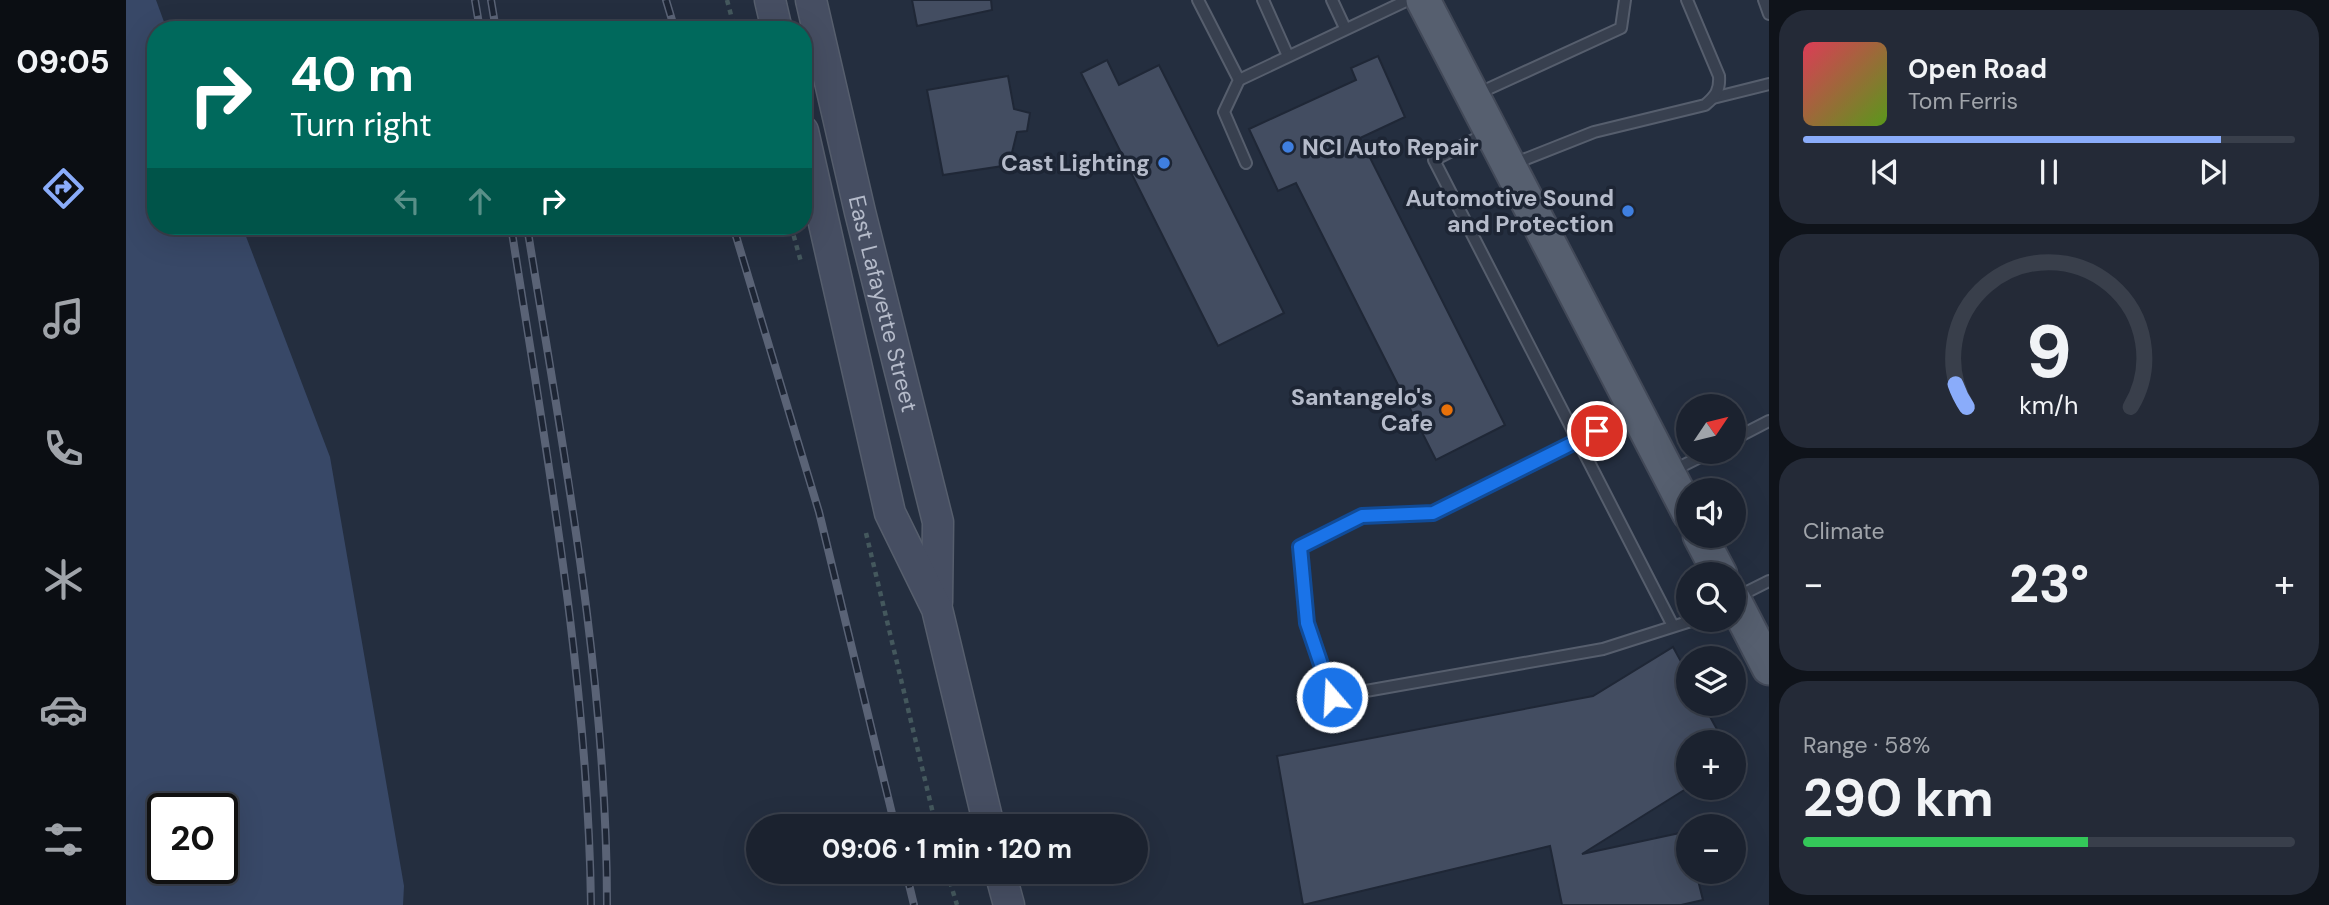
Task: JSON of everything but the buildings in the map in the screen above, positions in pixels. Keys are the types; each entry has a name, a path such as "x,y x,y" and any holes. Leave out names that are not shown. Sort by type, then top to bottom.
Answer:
{"main road":[{"path":"1423,1 1676,488"},
{"path":"1746,623 1769,668"}],"street":[{"path":"769,0 775,21"},
{"name":"East Lafayette Street","path":"811,0 860,212 938,522 937,609"},
{"name":"East Lafayette Street","path":"812,171 890,513 937,609 986,814"},
{"path":"1003,884 1009,905"}],"lane":[{"path":"1198,0 1239,80"},
{"path":"1263,0 1288,56"},
{"path":"1332,0 1345,28"},
{"path":"1472,97 1621,28 1625,0"},
{"path":"1507,166 1594,132 1705,105 1713,98 1720,88 1719,76 1687,0"},
{"path":"1764,0 1769,14"},
{"path":"1246,163 1224,112 1239,80 1345,28 1423,1"},
{"path":"1713,98 1769,84"},
{"path":"1490,131 1434,160 1672,626"},
{"path":"1636,412 1433,513 1362,516 1300,547 1307,623 1332,697 1603,649 1676,625"},
{"path":"1746,433 1769,421"},
{"path":"1668,473 1686,464"},
{"path":"1746,593 1769,581"}],"path":[{"path":"727,0 733,21"},
{"path":"889,637 933,814"},
{"path":"951,884 957,905"}],"water":[{"path":"126,0 156,0 164,21 147,21 147,235 245,235 330,457 404,886 403,905 126,905"}],"railway":[{"path":"475,0 478,21"},
{"path":"491,0 494,21"},
{"path":"666,0 672,21"},
{"path":"512,235 551,480 574,649 588,819 591,905"},
{"path":"528,235 568,479 591,649 600,734 607,905"},
{"path":"736,235 819,512 892,814"},
{"path":"909,884 914,905"}],"place":[{"name":"NCI Auto Repair","path":"1288,147"},
{"name":"Cast Lighting","path":"1164,163"},
{"name":"Automotive Sound and Protection","path":"1628,211"},
{"name":"Santangelo's Cafe","path":"1447,410"}],"route":[{"path":"1332,697 1307,623 1300,547 1362,516 1433,513 1597,431"}]}
